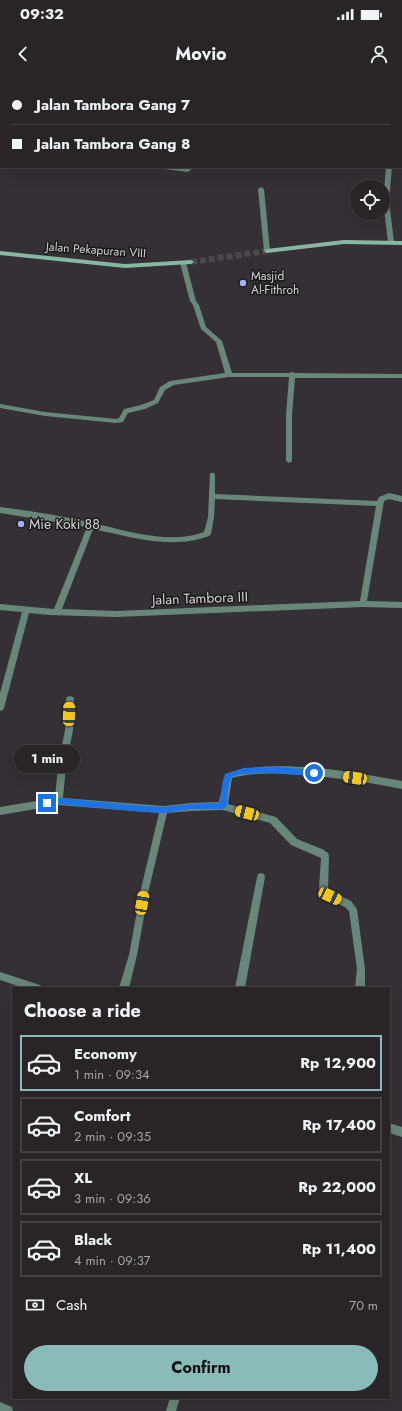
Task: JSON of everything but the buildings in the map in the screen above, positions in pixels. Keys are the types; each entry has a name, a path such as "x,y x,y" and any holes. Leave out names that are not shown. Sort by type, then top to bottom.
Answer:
{"street":[{"path":"172,168 188,170 190,168"},
{"path":"389,168 386,201 391,242"},
{"path":"261,189 267,251 344,242 402,243"},
{"name":"Jalan Pekapuran VIII","path":"0,253 125,266 191,262"},
{"path":"183,263 193,301 196,305 203,328 219,342 229,375"},
{"path":"289,461 289,415 292,374"},
{"path":"0,406 45,414 116,421 121,420 126,411 143,407 156,401 162,389 172,383 229,375 292,374 402,376"},
{"path":"0,510 170,540 202,537 207,534 211,517 212,475"},
{"path":"212,496 381,504"},
{"path":"363,604 381,499 386,496 402,499"},
{"path":"57,612 91,525"},
{"name":"Jalan Tambora III","path":"0,607 57,612 116,614 363,604 402,605"},
{"path":"0,708 26,610"},
{"path":"59,801 62,766 69,730 70,699"},
{"path":"223,806 228,776 243,771 276,770 326,774 402,785"},
{"path":"0,810 59,801 164,810 191,806 223,806 273,820 294,842 325,856 323,888 325,893 348,904 353,909 361,969 360,987"},
{"path":"124,987 133,955 145,889 164,810"},
{"path":"240,987 261,876"},
{"path":"0,976 34,987"},
{"path":"390,1128 402,1132"},
{"path":"171,1411 176,1399"},
{"path":"0,1407 8,1411"}],"tunnel":[{"path":"191,262 267,251"}],"place":[{"name":"Masjid Al-Fithroh","path":"243,283"},
{"name":"Mie Koki 88","path":"21,524"}],"route":[{"path":"47,803 59,801 164,810 191,806 223,806 226,780 228,776 232,774 243,771 276,770 314,773"}]}
